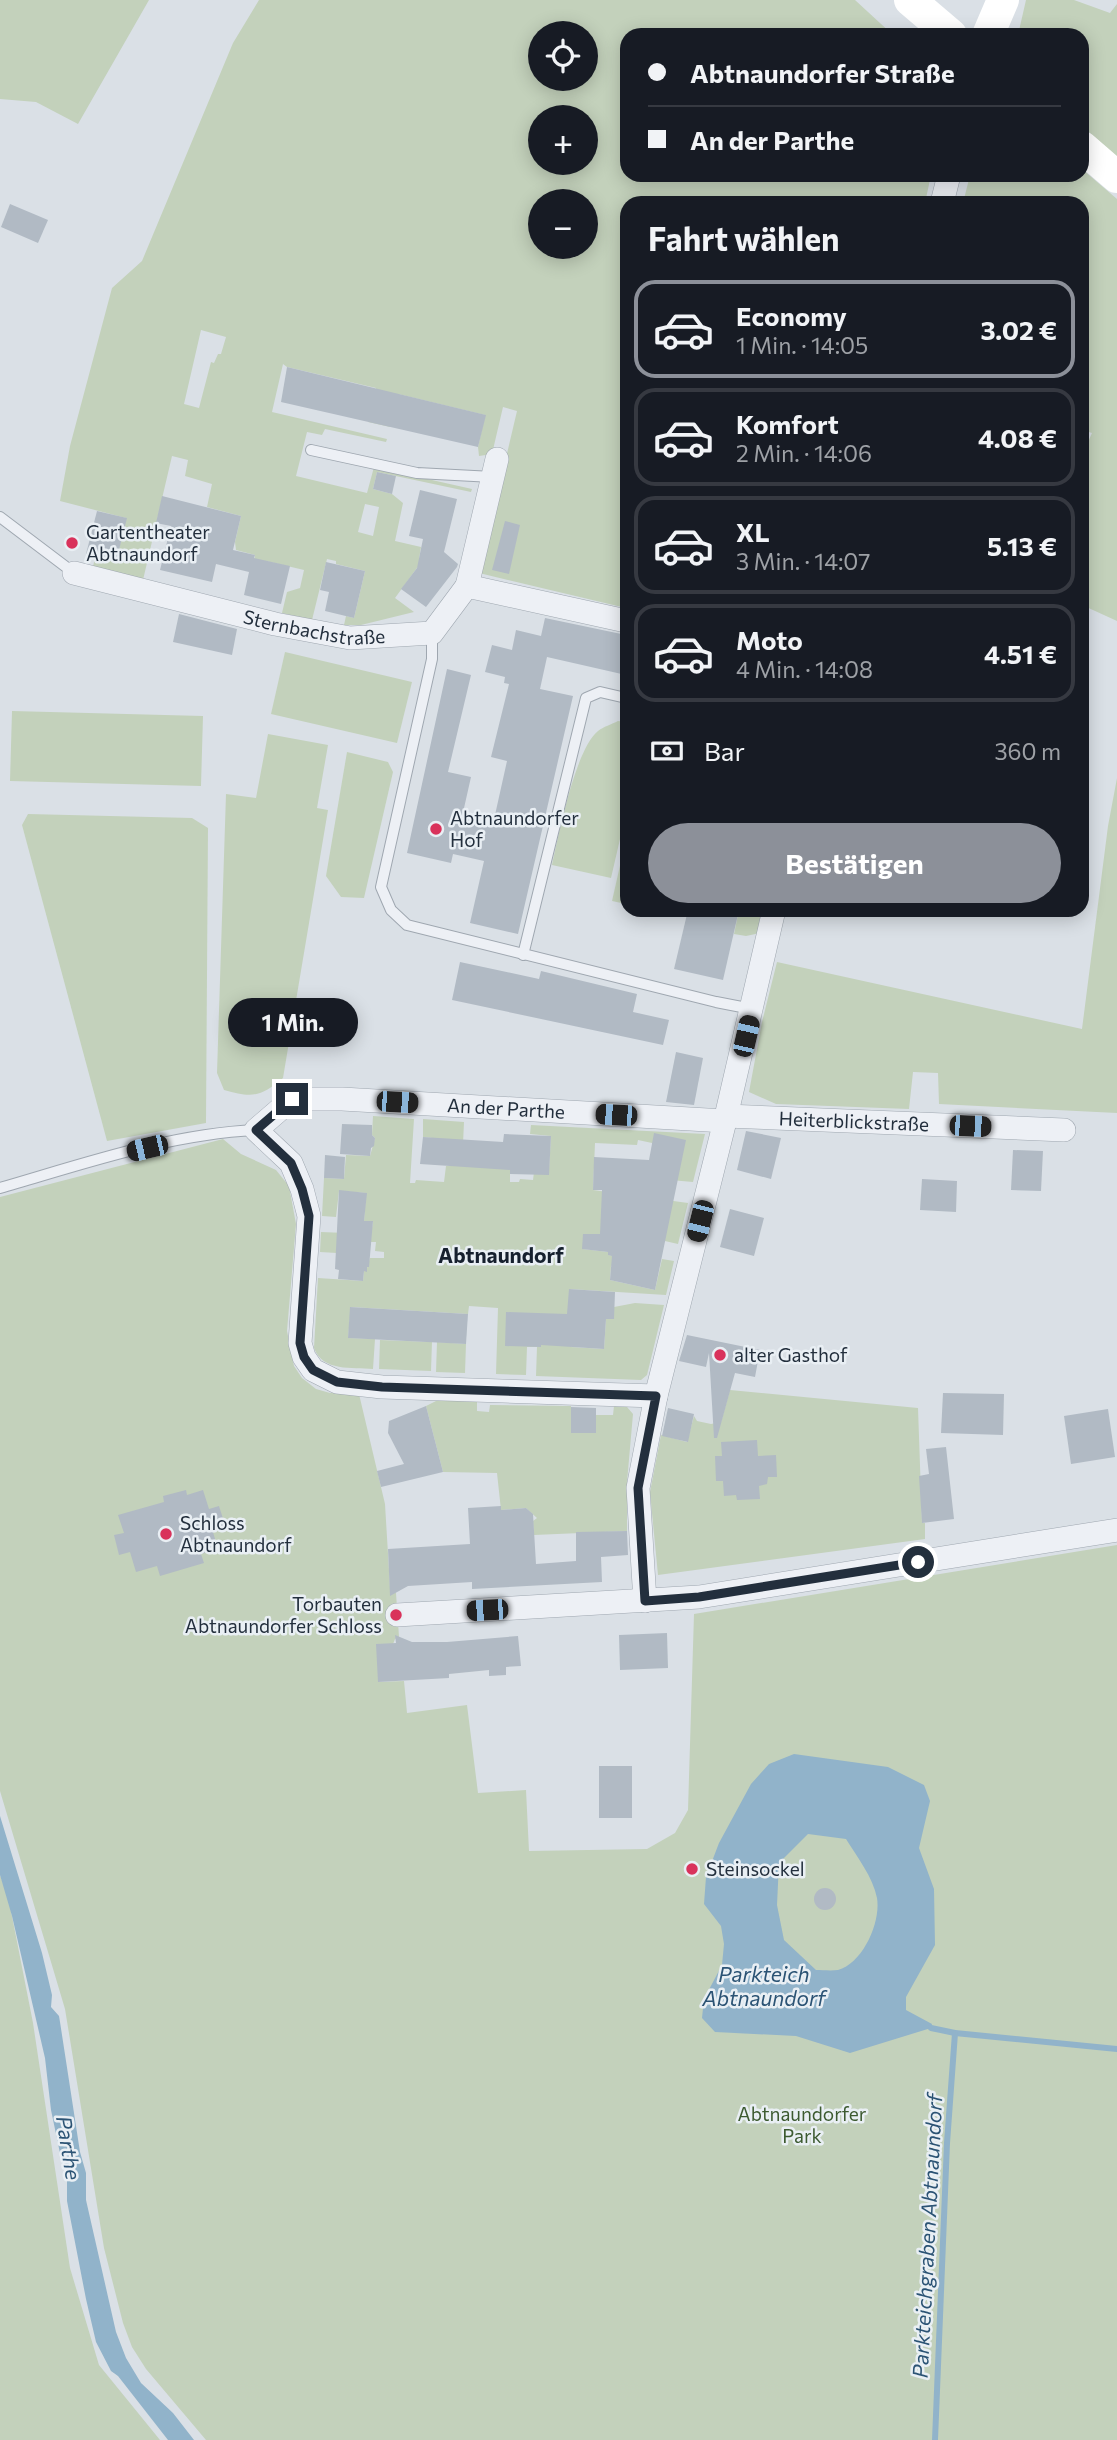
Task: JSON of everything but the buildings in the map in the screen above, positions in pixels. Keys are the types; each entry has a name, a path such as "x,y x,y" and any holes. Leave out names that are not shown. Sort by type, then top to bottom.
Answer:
{"main road":[{"path":"910,0 943,28"},
{"path":"991,28 1003,0"},
{"path":"1089,153 1117,177"}],"street":[{"path":"432,633 467,586 495,468"},
{"name":"Sternbachstraße","path":"74,573 275,624 350,638 432,633"},
{"path":"467,586 620,620"},
{"path":"645,1601 638,1488 656,1396 726,1118 772,917"},
{"name":"An der Parthe","path":"256,1130 292,1099 342,1099 726,1118"},
{"name":"Heiterblickstraße","path":"726,1118 1063,1130"},
{"path":"256,1130 291,1163 302,1189 309,1216 300,1343 304,1357 313,1370 324,1378 382,1387 656,1396"},
{"path":"397,1615 699,1597 1117,1530"}],"lane":[{"path":"311,450 416,473 495,468"},
{"name":"Sternbachstraße","path":"0,517 74,573"},
{"path":"432,633 432,659 382,887 391,910 407,925 752,1009"},
{"path":"523,955 586,698 600,692 620,697"},
{"path":"0,1188 99,1159 219,1132 256,1130"}],"green space":[{"path":"0,0 149,0 78,124 36,102 0,99"},
{"path":"259,0 855,0 885,28 620,28 620,182 930,182 926,196 620,196 620,607 479,573 517,411 503,407 492,454 479,456 478,447 485,415 398,394 390,427 368,422 376,388 283,364 272,412 387,439 386,442 325,429 322,435 307,432 296,476 367,493 374,467 472,489 471,492 377,472 373,489 392,494 403,503 395,541 421,547 419,559 422,561 395,598 414,612 361,625 344,625 346,616 354,618 365,571 327,559 312,620 282,613 287,592 300,588 304,570 266,561 254,561 255,555 236,550 235,542 241,516 207,507 212,484 185,476 188,460 172,456 143,580 93,567 95,557 116,562 126,518 60,501 70,446 112,288 142,261 233,43","holes":["201,330 226,337 221,354 218,354 214,363 211,362 199,408 184,404","365,504 379,507 373,536 358,532"]},
{"path":"1026,0 1074,0 1110,13 1117,4 1117,157 1089,132 1089,28 1020,28"},
{"path":"1089,175 1117,199 1117,621 1089,608 1089,440 1092,433 1089,432 1089,196 965,196 968,182 1089,182"},
{"path":"285,652 412,682 397,743 271,714"},
{"path":"12,711 203,716 201,786 10,781"},
{"path":"620,721 620,839 611,878 552,865 575,774 590,741 605,727"},
{"path":"268,734 328,745 317,808 328,810 283,1078 262,1092 249,1095 224,1090 217,1073 226,794 256,798"},
{"path":"347,752 388,762 393,772 364,898 341,897 326,876"},
{"path":"1117,778 1117,1113 939,1104 938,1073 913,1072 909,1109 776,1104 749,1092 777,962 1082,1029 1108,826"},
{"path":"28,814 192,818 208,828 206,1123 107,1141 22,825"},
{"path":"620,866 620,903 612,901"},
{"path":"738,917 763,917 760,933 746,936 734,934"},
{"path":"373,1116 414,1119 410,1183 415,1183 416,1180 444,1182 446,1166 450,1166 452,1140 423,1137 423,1119 464,1122 462,1166 510,1169 510,1182 519,1182 520,1179 533,1180 534,1172 548,1173 551,1136 530,1134 531,1125 705,1134 693,1182 625,1176 653,1164 652,1143 638,1140 637,1145 595,1143 593,1190 688,1203 678,1244 643,1236 583,1234 583,1249 623,1257 611,1266 610,1280 655,1290 662,1259 674,1261 666,1295 569,1289 571,1347 604,1349 606,1319 614,1307 635,1303 664,1305 647,1375 641,1380 536,1376 537,1347 527,1347 526,1375 496,1374 498,1308 469,1306 468,1314 351,1307 348,1338 375,1339 373,1369 339,1367 318,1356 314,1348 318,1278 363,1281 370,1258 384,1258 384,1252 375,1251 376,1242 368,1242 337,1253 320,1252 321,1232 371,1234 373,1222 364,1221 366,1193 339,1191 336,1217 322,1216 324,1178 344,1179 346,1155 370,1156 375,1138 372,1135"},
{"name":"Abtnaundorfer Park","path":"223,1139 241,1154 276,1170 289,1186 296,1224 287,1331 294,1366 302,1378 316,1389 330,1393 359,1394 385,1504 390,1587 396,1593 399,1637 395,1639 378,1682 404,1681 407,1713 467,1705 478,1793 526,1790 529,1851 647,1849 675,1833 688,1810 694,1614 1117,1545 1117,2440 206,2440 146,2369 132,2347 123,2323 104,2248 65,2009 0,1791 0,1197"},
{"path":"380,1340 432,1342 431,1371 379,1369"},
{"path":"437,1342 466,1344 465,1373 436,1372"},
{"path":"730,1390 918,1408 922,1523 925,1523 925,1539 658,1575 650,1492 661,1435 687,1442 694,1416 697,1421 711,1424 721,1422"},
{"path":"438,1400 477,1400 477,1411 489,1412 490,1405 571,1406 571,1433 596,1433 596,1415 613,1415 614,1406 627,1407 633,1414 627,1482 627,1531 534,1535 533,1521 537,1518 526,1508 501,1510 497,1473 443,1472 426,1406"},
{"path":"0,1875 9,1901 33,2023 70,2268 99,2365 160,2440 0,2440"}],"water":[{"name":"Parkteich Abtnaundorf","path":"794,1754 888,1767 924,1785 930,1801 919,1848 934,1889 935,1945 906,1997 906,2010 932,2024 931,2028 850,2053 796,2036 715,2032 702,2018 704,1999 722,1965 724,1944 721,1926 704,1904 706,1877 719,1843 751,1784 769,1764","holes":["808,1834 846,1839 872,1882 877,1898 876,1918 862,1950 847,1966 838,1970 816,1970 784,1940 777,1905 779,1863"]},
{"name":"Parthe","path":"0,1816 42,1953 52,1995 51,2007 59,2016 80,2152 86,2173 86,2200 116,2332 126,2358 141,2383 173,2413 194,2440 168,2440 118,2376 111,2371 96,2342 67,2201 67,2176 51,2110 45,2058 0,1875"}],"waterway":[{"path":"931,2028 955,2033 1117,2049"},
{"name":"Parkteichgraben Abtnaundorf","path":"935,2440 947,2143 955,2033"}],"place":[{"name":"Gartentheater Abtnaundorf","path":"72,543"},
{"name":"Abtnaundorfer Hof","path":"436,829"},
{"name":"alter Gasthof","path":"720,1355"},
{"name":"Schloss Abtnaundorf","path":"166,1534"},
{"name":"Torbauten Abtnaundorfer Schloss","path":"396,1615"},
{"name":"Steinsockel","path":"692,1869"}],"district":[{"name":"Abtnaundorf","path":"501,1256"}],"route":[{"path":"292,1099 256,1130 291,1163 309,1216 300,1343 304,1357 313,1370 324,1378 337,1382 382,1387 656,1396 638,1488 645,1601 699,1597 918,1562"}]}
